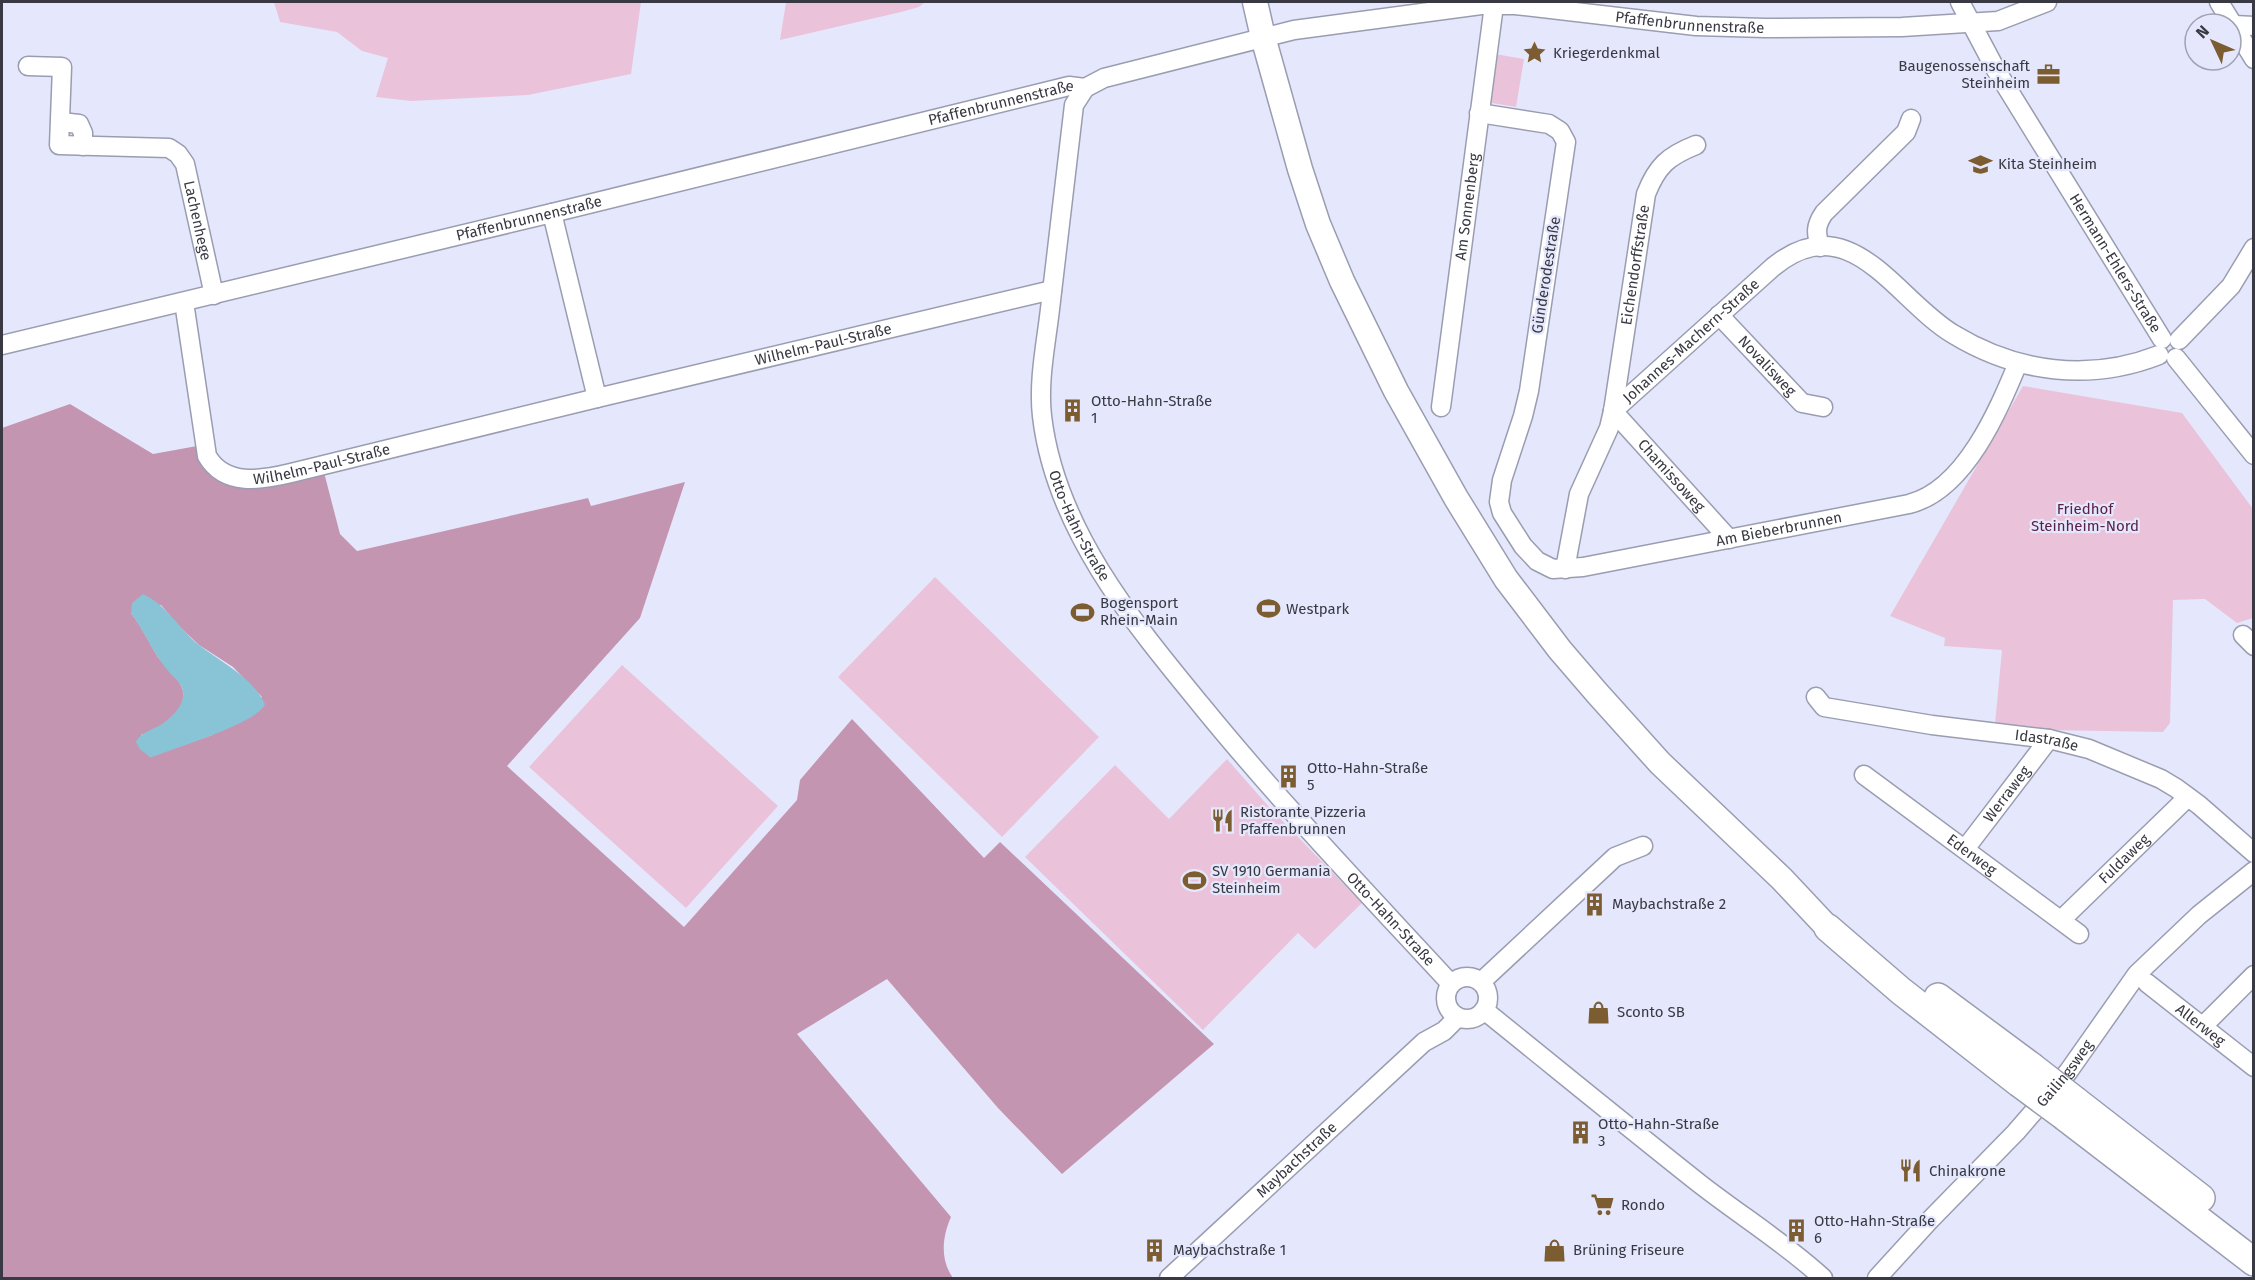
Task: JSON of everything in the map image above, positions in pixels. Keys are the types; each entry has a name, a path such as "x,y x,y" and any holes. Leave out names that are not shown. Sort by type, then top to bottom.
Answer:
{"highway":[{"path":"1832,923 1901,991 2025,1075 2253,1239"},
{"path":"2071,1109 2253,1262"}],"main road":[{"path":"1255,2 1310,202 1328,248 1395,391 1456,498 1506,579 1560,650 1660,764 1832,923"}],"street":[{"name":"Hermann-Ehlers-Straße","path":"1960,2 1996,70 2169,348 2253,456"},
{"name":"Pfaffenbrunnenstraße","path":"2,345 1069,86 1085,88 1104,78 1263,37 1359,21 1494,5 1557,6 1659,23 1738,28 1902,27 1972,24 1998,21 2046,2"},
{"name":"Am Sonnenberg","path":"1441,407 1494,5"},
{"path":"2243,41 2253,59"},
{"name":"Lachenhege","path":"28,66 62,67 61,122 79,124 83,133 83,146 174,150 185,164 214,295"},
{"name":"Otto-Hahn-Straße","path":"1085,88 1074,105 1041,387 1043,428 1063,496 1084,542 1135,621 1240,753 1451,984"},
{"name":"Günderodestraße","path":"1479,113 1549,124 1560,131 1566,142 1529,391 1502,480 1499,502"},
{"path":"1820,247 1815,232 1824,213 1906,132 1910,127 1911,119"},
{"name":"Eichendorffstraße","path":"1613,411 1646,194 1653,178 1666,161 1677,153 1696,145"},
{"path":"552,213 597,398"},
{"name":"Johannes-Machern-Straße","path":"1565,569 1580,494 1604,441 1613,411 1783,259 1800,250 1820,247 1850,251 1866,260 1931,318 1951,333 1980,349 2018,363 2054,370 2085,372 2126,366 2169,348 2209,311 2231,286 2253,248"},
{"name":"Wilhelm-Paul-Straße","path":"184,302 207,456 220,470 241,479 264,479 1052,290"},
{"name":"Novalisweg","path":"1719,315 1802,403 1823,407"},
{"name":"Am Bieberbrunnen","path":"1499,502 1502,513 1532,556 1552,569 1565,569 1909,504 1929,497 1951,478 1977,446 1993,420 2018,363"},
{"name":"Chamissoweg","path":"1613,411 1729,539"},
{"name":"Idastraße","path":"1816,697 1824,708 1932,725 2049,739 2089,748 2161,778 2188,797 2253,853"},
{"name":"Werraweg","path":"1965,849 2049,739"},
{"name":"Ederweg","path":"1864,775 2079,934"},
{"name":"Fuldaweg","path":"2061,920 2188,797"},
{"path":"1481,982 1615,857 1643,846"},
{"name":"Gailingsweg","path":"1877,1278 2016,1132 2061,1080 2093,1039 2137,974 2183,929 2253,872"},
{"path":"2203,1026 2253,975"},
{"path":"1463,977 1481,982 1487,993 1484,1010 1473,1018 1453,1013 1446,996 1451,984 1463,977"},
{"name":"Allerweg","path":"2147,983 2253,1067"},
{"path":"1484,1010 1613,1115 1823,1278"},
{"name":"Maybachstraße","path":"1169,1278 1424,1042 1444,1031 1453,1013"}],"green space":[{"path":"274,2 641,2 631,74 528,95 411,101 376,97 388,58 362,51 337,32 280,22"},
{"path":"786,2 925,2 919,7 901,12 780,40"},
{"path":"1495,54 1524,59 1516,107 1486,102"},
{"name":"Friedhof Steinheim-Nord","path":"2023,386 2182,413 2253,509 2253,618 2237,623 2205,599 2173,600 2170,723 2163,732 2045,730 1995,724 2002,650 1944,646 1945,638 1890,616"},
{"path":"935,577 1099,737 1002,837 838,677"},
{"path":"622,665 778,806 686,908 529,767"},
{"name":"SV 1910 Germania Steinheim","path":"1227,759 1270,808 1362,903 1315,949 1298,933 1203,1030 1025,857 1115,765 1169,819"}],"shaded area":[{"path":"70,404 153,454 197,446 227,479 320,457 340,534 357,551 588,498 591,506 685,482 640,618 507,766 684,927 797,800 800,780 852,719 984,858 1000,842 1214,1044 1062,1174 998,1108 887,979 797,1034 951,1217 944,1240 944,1256 953,1278 2,1278 2,428","holes":["161,605 199,645 233,667 262,697 212,735 150,757 141,735 163,724 176,713 181,706 183,691 176,678 158,657 131,613"]}],"water":[{"path":"143,594 159,604 199,645 252,686 265,704 259,711 233,726 155,756 150,757 140,749 136,742 138,739 172,716 181,704 183,696 178,681 159,658 131,613 132,603"}],"place":[{"name":"Kriegerdenkmal","path":"1535,53"},
{"name":"Baugenossenschaft Steinheim","path":"2048,75"},
{"name":"Kita Steinheim","path":"1980,164"},
{"name":"Otto-Hahn-Straße 1","path":"1073,410"},
{"name":"Westpark","path":"1268,609"},
{"name":"Bogensport Rhein-Main","path":"1082,612"},
{"name":"Otto-Hahn-Straße 5","path":"1289,777"},
{"name":"Ristorante Pizzeria Pfaffenbrunnen","path":"1222,821"},
{"name":"SV 1910 Germania Steinheim","path":"1194,880"},
{"name":"Maybachstraße 2","path":"1594,904"},
{"name":"Sconto SB","path":"1599,1012"},
{"name":"Otto-Hahn-Straße 3","path":"1580,1133"},
{"name":"Chinakrone","path":"1911,1171"},
{"name":"Rondo","path":"1603,1205"},
{"name":"Otto-Hahn-Straße 6","path":"1796,1230"},
{"name":"Maybachstraße 1","path":"1155,1250"},
{"name":"Brüning Friseure","path":"1555,1250"}]}
